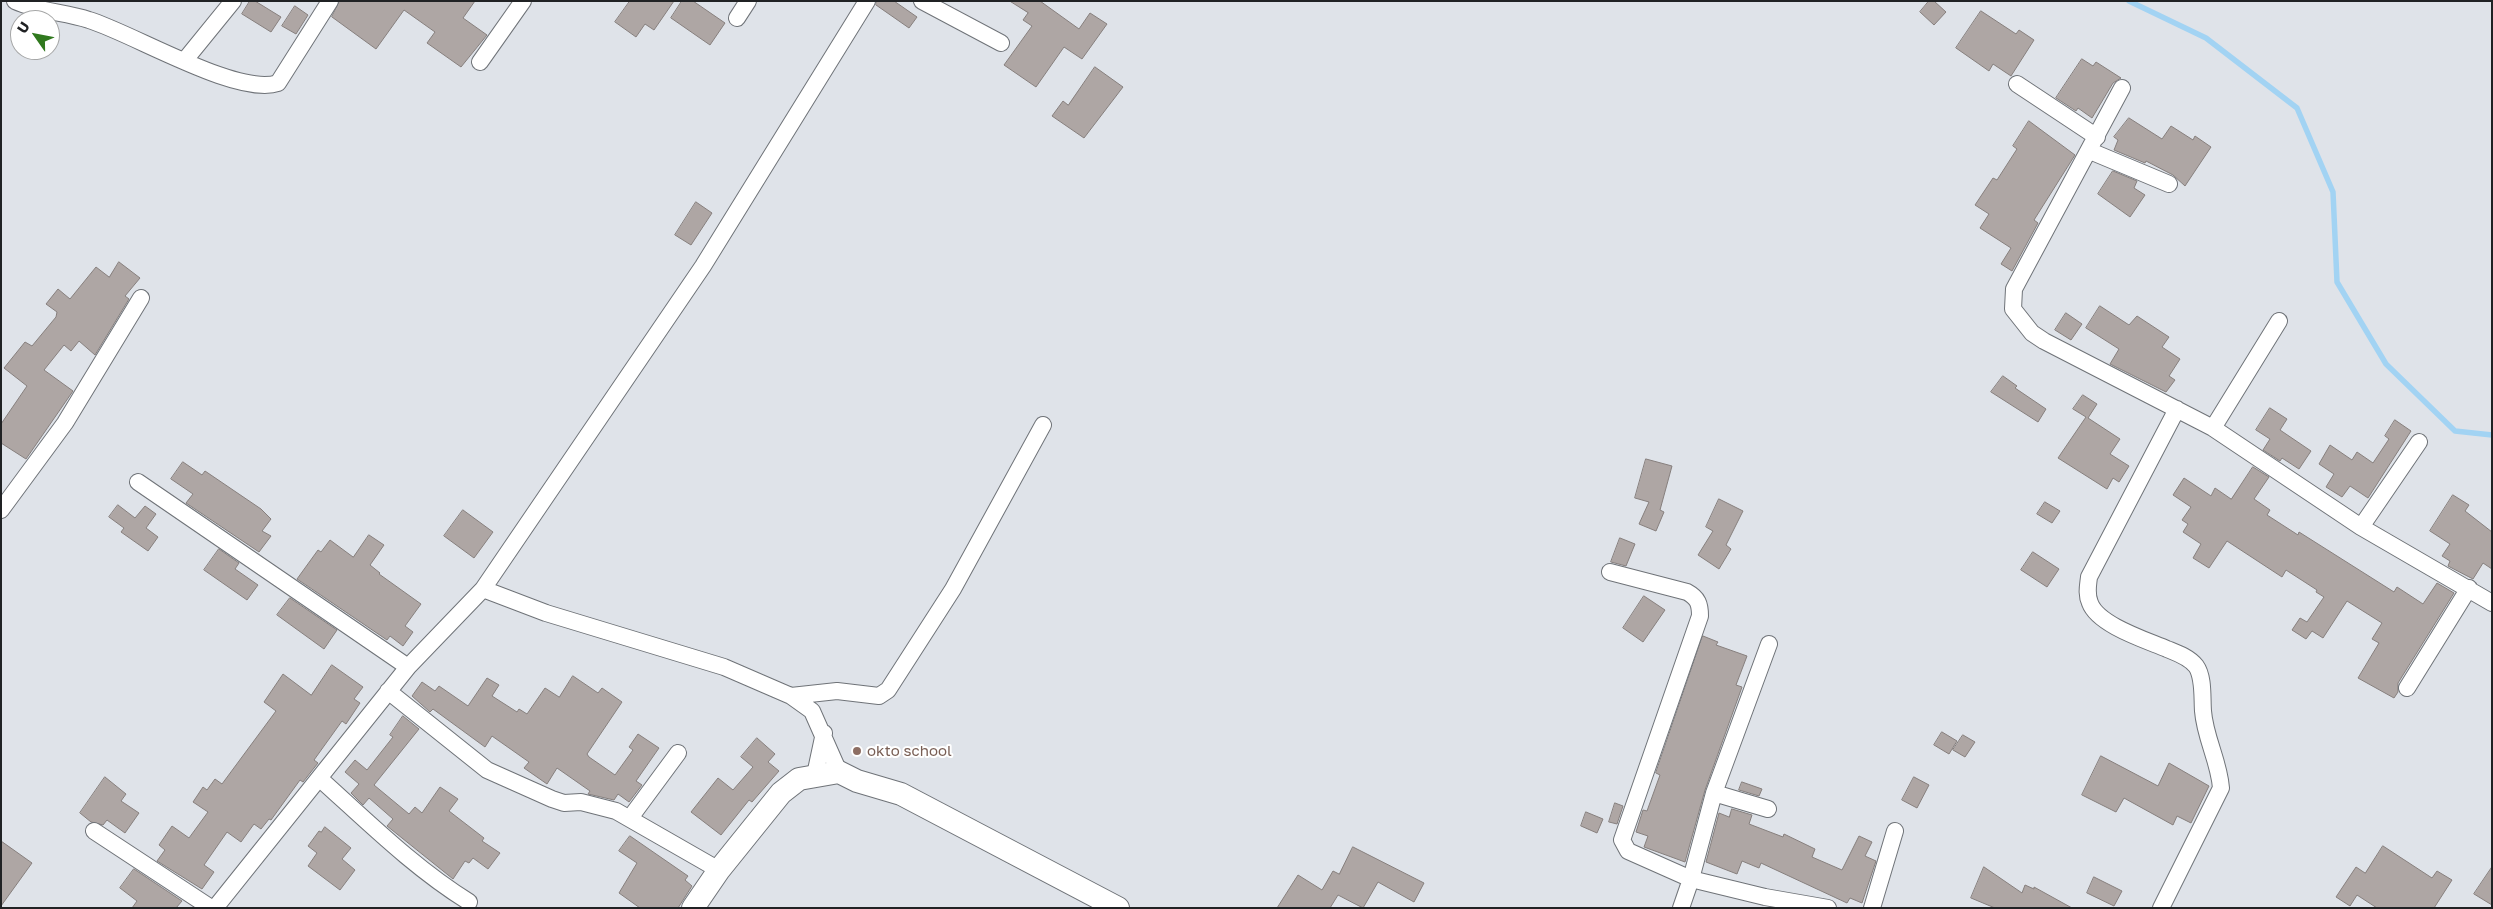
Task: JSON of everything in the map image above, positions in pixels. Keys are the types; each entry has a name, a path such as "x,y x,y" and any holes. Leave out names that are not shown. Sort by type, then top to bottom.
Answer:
{"main road":[{"path":"693,908 719,870 781,793 799,779 839,772 857,781 901,794 1118,908"}],"street":[{"path":"15,1 46,12 88,19 228,79 266,85 278,83 330,1"},
{"path":"185,60 233,1"},
{"path":"480,62 523,1"},
{"path":"736,18 748,1"},
{"path":"94,830 213,908 408,667 483,589 703,266 867,1"},
{"path":"922,1 1001,43"},
{"path":"2017,84 2093,144 2169,184"},
{"path":"2122,88 2014,289 2013,309 2032,333 2044,341 2214,428 2362,527 2492,603"},
{"path":"1,510 64,423 141,298"},
{"path":"2214,428 2279,321"},
{"path":"2161,908 2220,788 2219,772 2207,739 2202,687 2197,667 2184,656 2102,619 2090,605 2087,592 2089,577 2176,409"},
{"path":"791,696 837,691 879,696 888,690 953,589 1043,425"},
{"path":"2362,527 2419,442"},
{"path":"138,482 408,667"},
{"path":"1610,572 1686,592 1696,598 1700,606 1700,616 1622,840 1628,851 1691,879 1765,897 1828,908"},
{"path":"2406,688 2469,588"},
{"path":"483,589 555,615 724,666 791,696 812,711 824,733 839,772"},
{"path":"1681,908 1691,879 1714,793 1769,644"},
{"path":"388,691 487,770 564,803 581,802 616,811 719,870"},
{"path":"815,775 824,733"},
{"path":"630,818 678,753"},
{"path":"319,778 409,858 446,888 469,902"},
{"path":"1714,793 1768,809"},
{"path":"1872,908 1895,830"}],"building":[{"path":"250,1 255,1 281,17 271,32 242,14"},
{"path":"340,1 475,1 463,18 487,35 461,67 427,43 435,32 404,10 376,49 332,17"},
{"path":"630,1 674,1 654,30 645,24 636,37 615,22"},
{"path":"682,1 693,1 725,23 710,45 671,18"},
{"path":"877,1 894,1 917,17 909,28 876,5"},
{"path":"1010,1 1040,1 1079,29 1090,13 1107,24 1082,59 1064,47 1036,87 1004,65 1032,26 1023,20 1028,13"},
{"path":"1929,1 1934,1 1946,12 1934,25 1920,12"},
{"path":"295,6 308,15 296,34 282,26"},
{"path":"1981,11 2016,34 2019,30 2034,40 2011,76 1993,64 1989,71 1956,48"},
{"path":"2082,59 2093,66 2096,62 2121,78 2113,83 2092,118 2078,108 2076,111 2056,98"},
{"path":"1095,67 1123,87 1084,138 1052,116 1063,101 1068,105"},
{"path":"2129,118 2162,139 2171,126 2193,140 2195,136 2211,147 2185,186 2173,175 2146,161 2145,163 2114,150 2118,140 2114,137"},
{"path":"2029,121 2075,155 2034,220 2038,223 2012,271 2001,264 2011,248 1980,228 1989,214 1975,205 1993,178 1997,180 2017,149 2013,146"},
{"path":"2113,171 2137,181 2134,188 2145,195 2130,217 2098,194"},
{"path":"696,202 712,213 691,245 675,235"},
{"path":"119,262 140,278 125,296 129,299 95,355 79,341 71,351 64,345 44,370 73,391 26,459 1,443 1,424 27,386 4,368 25,342 32,346 56,317 57,312 46,304 58,289 70,299 96,267 109,277"},
{"path":"2100,306 2129,325 2137,316 2169,337 2162,347 2180,359 2169,376 2175,380 2166,392 2110,364 2119,349 2086,328"},
{"path":"2066,313 2082,324 2071,340 2055,330"},
{"path":"2003,376 2017,386 2015,388 2046,409 2038,422 1991,392"},
{"path":"2083,395 2097,404 2088,418 2120,439 2110,454 2129,466 2119,482 2113,478 2107,489 2058,458 2086,417 2073,409"},
{"path":"2270,408 2287,419 2280,430 2311,451 2299,469 2282,458 2280,461 2263,450 2270,439 2256,430"},
{"path":"2395,420 2411,431 2368,498 2350,486 2342,497 2326,487 2334,474 2319,464 2330,445 2352,460 2357,452 2373,463 2389,439 2385,436"},
{"path":"1646,459 1672,466 1660,510 1664,512 1656,531 1639,524 1649,502 1635,498"},
{"path":"183,462 202,475 205,471 261,509 271,519 262,531 271,536 259,552 186,503 193,494 171,479"},
{"path":"2253,467 2269,477 2254,499 2270,510 2267,515 2298,535 2299,532 2394,592 2397,587 2423,604 2437,583 2454,593 2398,683 2398,692 2394,698 2358,678 2379,643 2372,639 2382,623 2347,601 2323,638 2312,631 2306,639 2292,630 2300,618 2307,622 2324,597 2316,592 2317,590 2286,570 2282,577 2227,541 2209,568 2193,558 2201,544 2183,532 2188,524 2182,520 2191,507 2173,495 2184,478 2211,496 2215,488 2231,499"},
{"path":"2453,495 2469,505 2465,511 2492,532 2492,569 2483,563 2473,579 2448,566 2450,561 2442,556 2450,544 2430,531"},
{"path":"1719,499 1743,511 1726,545 1731,549 1719,569 1698,555 1713,531 1706,527"},
{"path":"2045,502 2060,511 2052,523 2037,514"},
{"path":"118,505 135,518 145,506 156,514 146,528 158,537 148,551 121,532 124,528 109,517"},
{"path":"463,510 493,532 474,558 444,536"},
{"path":"369,535 384,545 370,565 379,574 421,604 405,626 413,632 403,646 390,636 387,640 297,579 318,550 321,552 330,540 353,557"},
{"path":"1620,538 1635,544 1626,566 1611,562"},
{"path":"219,549 239,563 235,569 258,585 247,600 204,570"},
{"path":"2033,552 2059,569 2047,587 2021,570"},
{"path":"1644,596 1665,610 1643,642 1623,628"},
{"path":"290,598 337,630 324,649 277,615"},
{"path":"1703,636 1718,642 1716,645 1747,656 1736,685 1742,687 1705,790 1685,862 1644,847 1648,836 1636,832 1643,810 1647,811 1660,775 1656,773"},
{"path":"332,665 363,687 354,699 360,703 346,724 342,721 314,760 318,763 303,782 300,780 271,820 269,819 261,829 254,824 241,842 227,832 204,865 214,872 202,889 157,861 165,850 159,845 172,826 189,838 208,812 193,802 203,787 207,790 215,779 222,784 276,711 264,702 283,674 311,695"},
{"path":"573,676 598,693 602,688 622,702 587,754 589,757 615,775 633,750 629,747 638,734 659,748 636,781 642,785 629,802 618,794 614,800 588,794 590,791 557,768 547,784 524,768 529,762 492,736 485,747 433,709 430,712 412,696 422,682 435,691 439,686 468,706 487,678 499,685 492,696 517,712 519,709 527,714 545,688 559,697"},
{"path":"403,716 419,729 374,785 409,814 415,807 422,813 440,787 458,799 449,811 484,838 482,841 500,853 488,869 473,858 469,863 465,861 453,879 387,826 393,819 369,798 363,805 351,793 359,784 345,772 355,760 367,770 393,737 390,735"},
{"path":"1942,732 1957,741 1949,754 1934,745"},
{"path":"1963,735 1975,742 1965,757 1953,750"},
{"path":"757,738 775,754 768,762 779,771 752,802 749,800 721,835 691,812 718,778 733,790 753,767 741,757"},
{"path":"2101,756 2158,786 2169,763 2209,786 2191,823 2177,816 2173,825 2124,798 2116,812 2082,795"},
{"path":"105,777 126,794 121,801 139,813 125,833 107,820 103,825 91,822 80,813"},
{"path":"1914,777 1929,785 1917,808 1902,800"},
{"path":"1742,782 1762,789 1759,796 1739,790"},
{"path":"1615,803 1623,806 1617,824 1609,822"},
{"path":"1732,809 1752,815 1749,824 1783,837 1784,834 1815,849 1812,857 1842,870 1859,836 1872,842 1865,856 1876,861 1862,903 1850,898 1847,903 1761,863 1759,868 1742,861 1737,874 1706,862 1719,813 1729,817"},
{"path":"1586,812 1603,819 1597,833 1581,826"},
{"path":"325,827 351,848 342,859 355,870 340,890 308,866 317,853 308,846 319,831 321,832"},
{"path":"630,836 688,876 685,880 692,886 678,908 640,908 619,893 637,863 619,851"},
{"path":"1,841 32,863 1,906"},
{"path":"2383,846 2432,878 2437,871 2452,880 2434,908 2377,908 2357,895 2350,906 2336,897 2356,867 2365,873"},
{"path":"1353,847 1424,883 1414,902 1378,882 1363,908 1338,895 1330,908 1277,908 1298,875 1322,890 1333,871 1339,874"},
{"path":"1984,867 2022,893 2025,885 2034,889 2034,887 2072,908 1995,908 1971,898"},
{"path":"2492,867 2492,905 2474,894"},
{"path":"134,869 182,901 176,908 132,908 137,901 120,888"},
{"path":"2094,877 2122,891 2114,906 2087,893"}],"waterway":[{"path":"2129,1 2206,38 2297,108 2333,192 2337,282 2386,364 2455,431 2492,435"}],"place":[{"name":"okto school","path":"857,751"}]}
